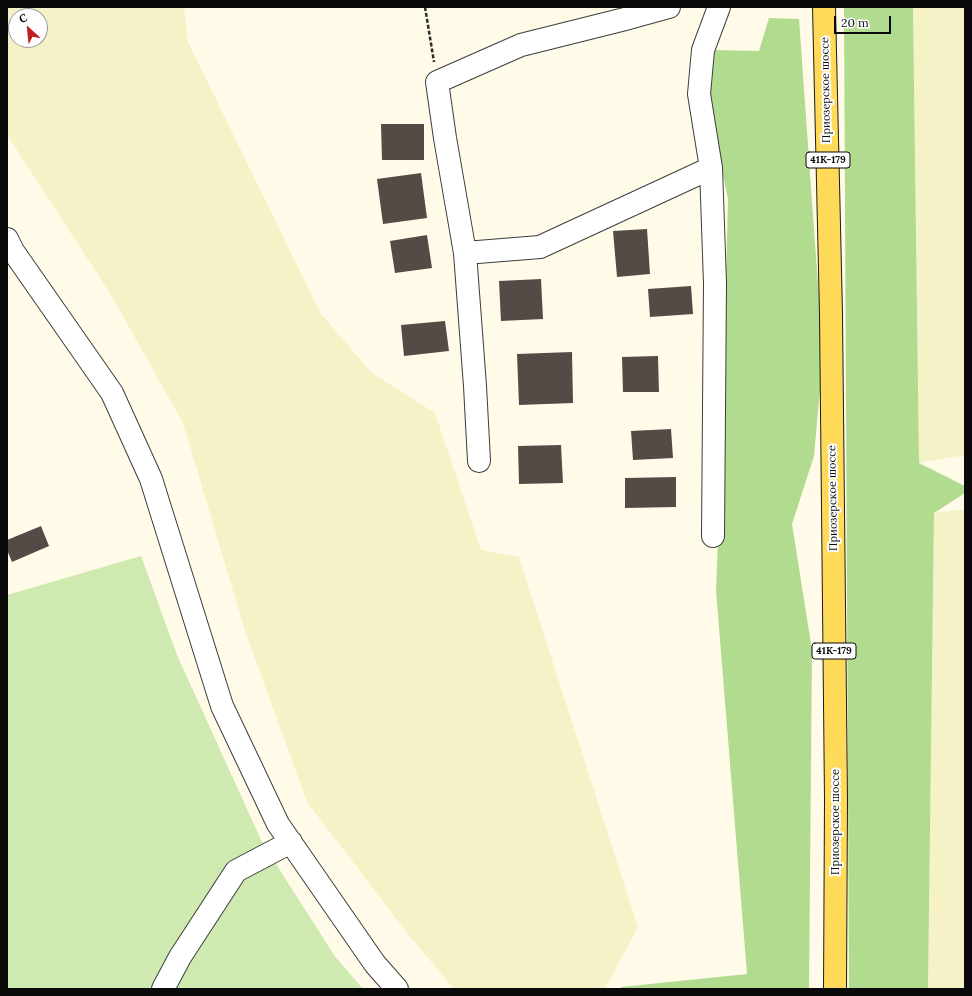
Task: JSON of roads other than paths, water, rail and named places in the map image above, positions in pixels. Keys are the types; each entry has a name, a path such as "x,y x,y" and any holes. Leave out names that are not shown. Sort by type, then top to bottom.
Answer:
{"main road":[{"name":"Приозерское шоссе","path":"824,7 831,370 836,800 836,989"}],"street":[{"path":"479,461 465,253 437,82 521,45 669,7"},
{"path":"713,536 715,283 711,168 699,94 703,50 719,7"},
{"path":"465,253 540,247 711,168"},
{"path":"7,239 13,251 112,393 151,479 222,706 278,824 376,964 397,989"},
{"path":"164,989 180,957 236,871 291,842"}]}
